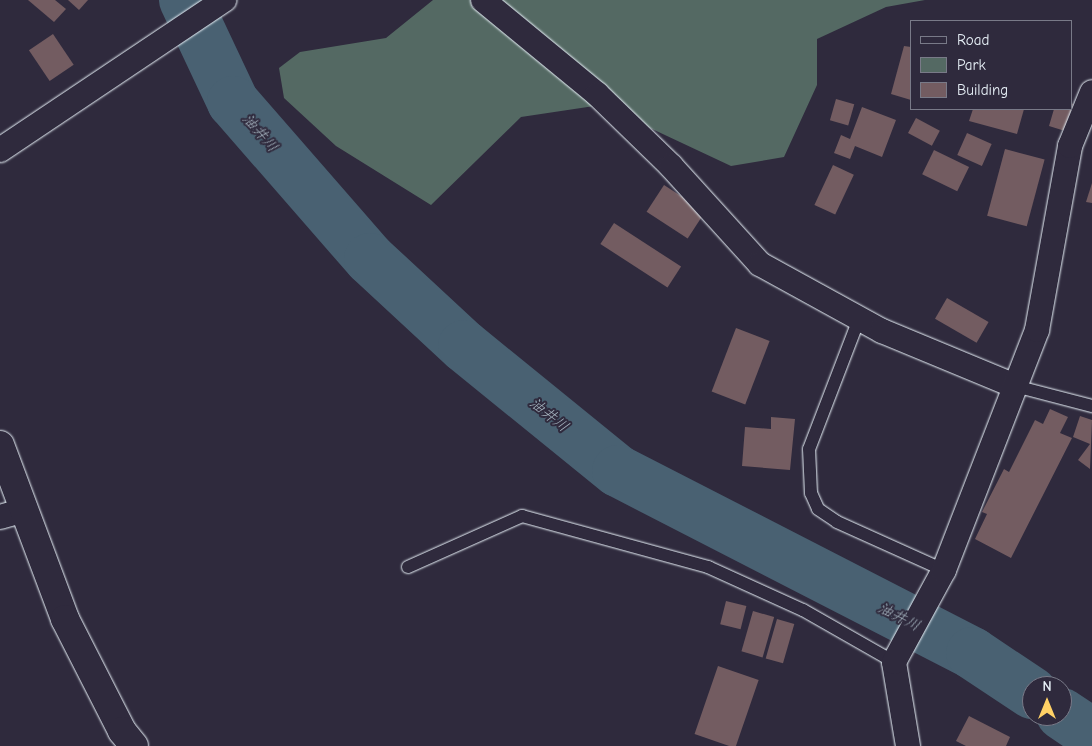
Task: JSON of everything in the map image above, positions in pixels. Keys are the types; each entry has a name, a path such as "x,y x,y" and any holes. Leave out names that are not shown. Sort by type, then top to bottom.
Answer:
{"street":[{"path":"483,0 597,94 671,166 760,264 859,319 1015,386"},
{"path":"0,150 174,31 217,4"},
{"path":"908,746 894,662 940,577 1037,330 1070,146 1092,93"},
{"path":"0,445 12,514 65,619 134,746"}],"lane":[{"path":"859,319 809,449 811,493 818,509 837,522 940,577"},
{"path":"1015,386 1092,406"},
{"path":"408,567 522,516 708,567 803,610 894,662"}],"green space":[{"path":"433,0 925,0 886,7 817,39 817,85 784,157 731,166 601,105 521,117 431,205 336,146 284,98 279,68 300,52 386,38"}],"building":[{"path":"28,0 55,0 66,9 54,22"},
{"path":"68,0 88,0 79,10"},
{"path":"53,34 74,65 50,81 29,50"},
{"path":"904,46 910,47 910,100 891,94"},
{"path":"836,99 854,104 848,125 830,120"},
{"path":"862,107 896,120 882,157 855,146 850,159 834,153 841,135 850,139"},
{"path":"973,110 1024,110 1017,134 969,121"},
{"path":"1054,110 1071,110 1065,131 1049,126"},
{"path":"916,118 940,131 932,146 908,133"},
{"path":"967,133 992,144 982,166 957,155"},
{"path":"1005,149 1045,160 1027,226 987,216"},
{"path":"934,150 969,167 957,191 922,174"},
{"path":"833,165 854,175 835,215 814,205"},
{"path":"1092,183 1092,203 1086,202"},
{"path":"664,185 705,212 688,239 647,212"},
{"path":"614,223 681,267 667,288 600,244"},
{"path":"947,298 989,322 977,343 935,319"},
{"path":"736,328 770,341 745,404 712,391"},
{"path":"1050,409 1068,417 1060,433 1072,438 1011,558 975,539 987,514 982,512 1004,469 1009,472 1035,420 1043,424"},
{"path":"1080,416 1092,420 1090,469 1078,460 1090,444 1073,437"},
{"path":"771,417 795,419 790,470 742,466 745,427 771,429"},
{"path":"726,601 746,606 741,629 720,624"},
{"path":"753,611 774,617 763,657 741,651"},
{"path":"777,619 794,624 783,663 766,658"},
{"path":"718,666 759,680 736,746 729,746 695,734"},
{"path":"969,716 1010,737 1006,746 966,746 956,741"}],"waterway":[{"name":"油井川","path":"185,0 233,102 370,259 464,346 618,471 972,653 1022,686"},
{"name":"油井川","path":"1072,721 1092,734"}]}
